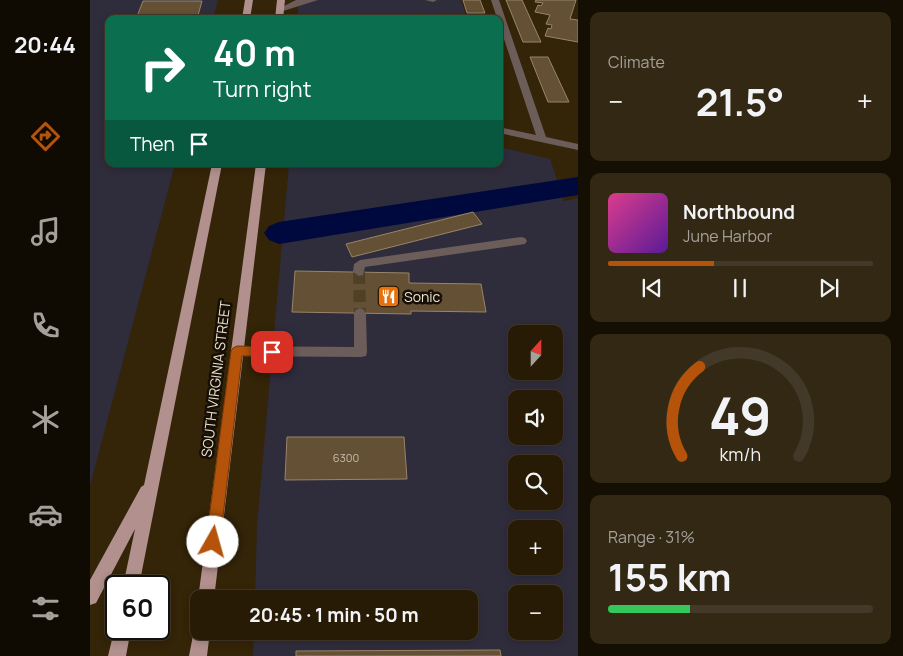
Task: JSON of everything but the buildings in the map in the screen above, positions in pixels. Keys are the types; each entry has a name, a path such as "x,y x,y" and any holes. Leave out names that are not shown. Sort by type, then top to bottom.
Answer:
{"main road":[{"path":"247,15 249,0"},
{"path":"279,15 281,0"},
{"path":"133,575 216,167"},
{"name":"SOUTH VIRGINIA STREET","path":"207,590 261,167"},
{"path":"90,597 153,478"},
{"path":"117,656 120,640"},
{"path":"198,656 200,640"}],"street":[{"path":"279,15 299,2 314,0"},
{"path":"495,0 500,15"},
{"path":"503,24 542,139"},
{"path":"503,131 578,147"},
{"path":"359,272 360,264 521,241"},
{"path":"237,351 361,352 360,313"}],"shaded area":[{"path":"90,0 218,0 214,15 105,15 105,167 174,167 90,486"},
{"path":"299,0 461,0 466,15 297,15"},
{"path":"503,148 550,159 564,201 578,198 578,656 253,656 254,640 478,640 478,590 255,590 257,525 289,167 503,167"}],"waterway":[{"path":"279,233 578,186"}],"tunnel":[{"path":"359,272 360,313"}],"place":[{"name":"Sonic","path":"388,297"}],"route":[{"path":"213,542 237,351 272,352"}]}
